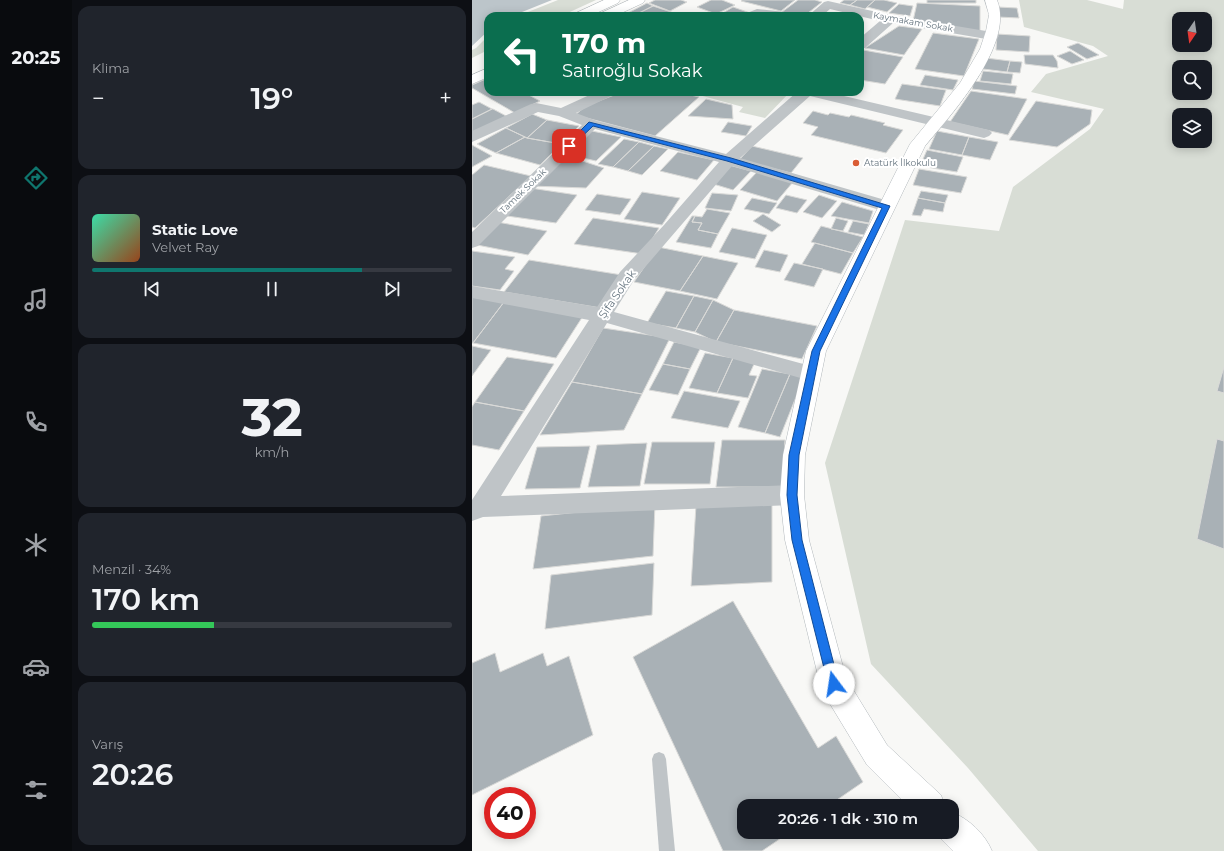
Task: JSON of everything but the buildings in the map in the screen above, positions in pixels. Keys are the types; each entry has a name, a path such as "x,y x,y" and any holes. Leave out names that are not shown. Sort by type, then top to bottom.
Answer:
{"street":[{"path":"588,12 614,0"},
{"path":"614,12 639,0"},
{"path":"923,799 877,755 834,684 797,540 792,495 794,455 816,351 886,206 918,144 938,122 974,71 992,36 995,14 991,0"},
{"name":"Kaymakam Sokak","path":"819,12 831,3 890,19 992,36"},
{"path":"864,42 890,19"},
{"path":"472,67 484,61"},
{"path":"472,80 484,74"},
{"path":"563,113 599,96"},
{"name":"Şifa Sokak","path":"476,509 627,276 670,229 729,160 802,96"},
{"path":"824,96 984,133"},
{"path":"472,137 536,107 563,113 592,124 729,160 886,206"},
{"name":"Tamek Sokak","path":"474,236 592,124"},
{"path":"472,292 602,315 811,373"},
{"path":"476,509 792,495"},
{"path":"959,835 976,851"}],"lane":[{"path":"659,759 667,851"}],"shaded area":[{"path":"472,0 552,0 522,12 484,12 484,35 472,46"},
{"path":"558,0 596,0 570,12 528,12"},
{"path":"1019,0 1087,0 1123,9 1124,0 1224,0 1224,851 1038,851 968,768 871,664 825,463 905,220 999,231 1013,187 1090,129 1104,109 1031,92 1046,74 1108,56 1093,46 1024,27"},
{"path":"484,40 484,52 472,58 472,50"},
{"path":"703,96 786,96 765,118 739,112 743,107"}],"place":[{"name":"Atatürk İlkokulu","path":"856,163"}],"route":[{"path":"569,146 592,124 729,160 886,206 816,351 794,455 792,495 797,540 834,684"}]}
